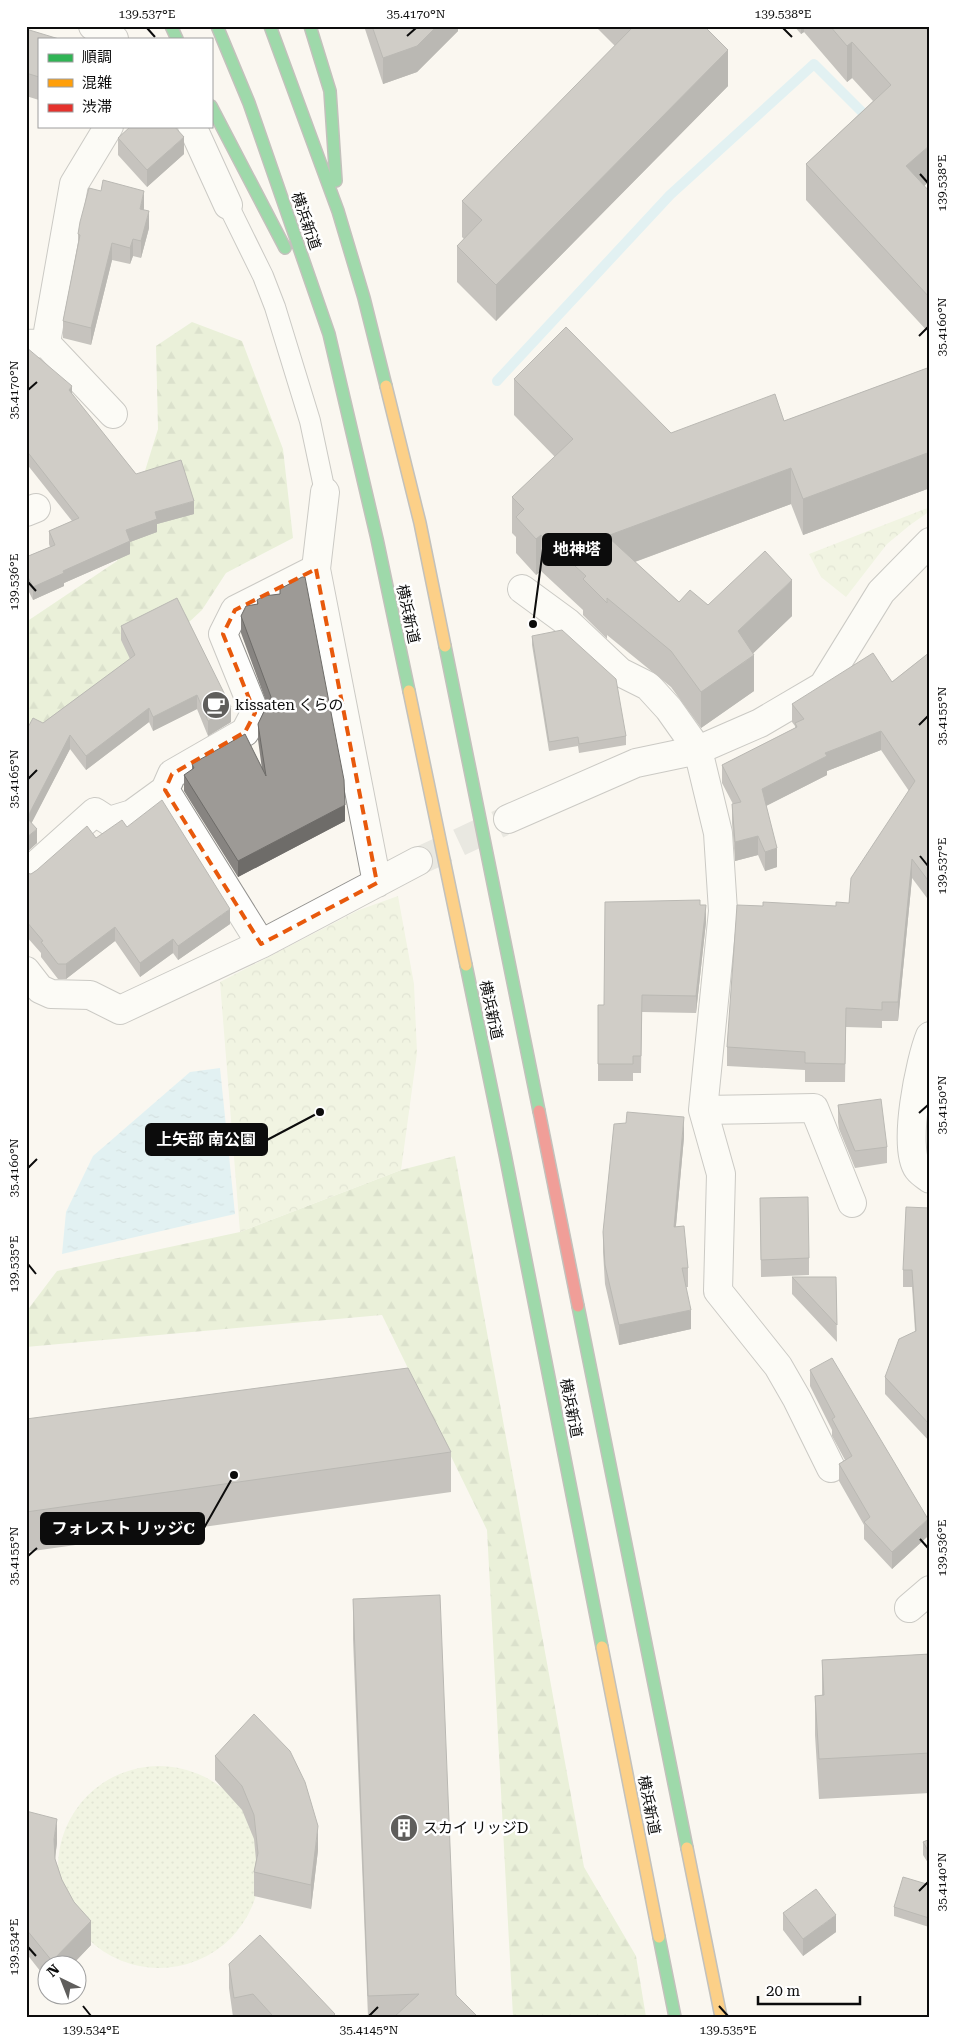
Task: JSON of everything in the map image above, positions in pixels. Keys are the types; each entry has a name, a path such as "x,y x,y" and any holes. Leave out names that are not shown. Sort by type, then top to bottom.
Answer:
{"highway":[{"path":"171,26 177,38"},
{"name":"横浜新道","path":"217,26 249,103 329,334 377,539 507,1164 675,2017"},
{"name":"横浜新道","path":"270,26 338,212 364,298 420,523 721,2017"},
{"path":"310,26 330,91 338,212"},
{"path":"212,108 329,334"}],"street":[{"path":"93,26 112,38"},
{"path":"108,128 74,184 36,344 113,414"},
{"path":"193,128 228,205"},
{"path":"325,492 316,569 377,883"},
{"path":"508,819 636,763 698,750 760,723 823,686 881,592 930,542"},
{"path":"27,873 95,812 109,821 132,814 164,790 172,774 245,732 255,713 223,634 235,610 316,569"},
{"path":"522,589 567,622 620,672 648,686 669,709 698,750 718,833 723,911 703,1110 721,1174 718,1291 778,1366 797,1399 831,1468"},
{"path":"164,790 261,944"},
{"path":"26,971 40,989 51,994 90,995 120,1010 261,944 418,861"},
{"path":"930,1036 924,1051 915,1101 912,1149 917,1168 930,1179"},
{"path":"703,1110 814,1108 852,1203"},
{"path":"909,1608 930,1590"}],"lane":[{"path":"228,205 276,307 310,421 325,492"}],"highlighted area":[{"path":"316,569 346,719 377,883 261,944 165,790 172,774 245,732 255,713 223,634 235,610"}],"green space":[{"path":"192,322 242,341 283,449 293,538 226,573 202,610 105,701 26,751 26,622 117,561 158,429 156,346"},
{"path":"930,507 930,511 887,544 846,597 821,577 809,554"},
{"path":"398,896 414,984 417,1053 401,1170 240,1232 220,982 359,910"},
{"path":"455,1156 584,1867 636,1956 646,2017 513,2017 487,1530 382,1315 26,1347 26,1312 57,1271 240,1232 401,1170"},
{"path":"149,1766 169,1766 198,1773 231,1795 253,1828 260,1857 260,1877 253,1906 231,1939 198,1961 169,1968 149,1968 120,1961 87,1939 65,1906 58,1877 58,1857 65,1828 87,1795 120,1773"}],"water":[{"path":"220,1068 235,1214 62,1254 66,1212 93,1156 190,1072"}],"building":[{"path":"372,26 437,26 417,46 383,58"},
{"path":"632,26 704,26 728,50 496,285 457,246 482,220 462,201"},
{"path":"830,26 924,26 930,33 930,145 906,166 930,192 930,298 806,164 891,85 852,42 847,46"},
{"path":"26,29 56,38 38,38 38,77 26,73"},
{"path":"129,128 176,128 184,137 147,170 118,138"},
{"path":"103,180 144,191 140,209 149,211 141,241 133,239 130,248 112,243 91,328 63,321 80,235 78,234 80,222 89,188 101,191"},
{"path":"566,327 671,433 775,394 784,421 930,367 930,452 803,499 791,468 607,536 679,602 690,590 708,605 765,551 792,580 738,631 754,655 701,692 671,651 607,598 607,603 583,579 586,576 541,535 536,539 516,517 524,509 512,497 573,439 514,379"},
{"path":"26,347 72,386 69,390 136,474 181,460 194,501 155,512 157,519 126,530 130,541 63,571 64,573 33,587 26,573 26,557 55,545 49,531 79,518 26,450"},
{"path":"305,577 344,780 345,805 238,861 184,775 194,768 192,764 245,734 266,776 258,724 271,697 241,616 246,606 258,604 257,600 264,596 280,594 280,589"},
{"path":"177,598 231,707 208,721 197,695 153,717 149,708 86,756 70,735 27,818 37,829 26,838 26,731 33,718 43,723 135,655 121,626"},
{"path":"562,630 616,679 626,736 579,744 578,737 549,742 532,636"},
{"path":"930,652 930,883 912,859 898,1002 882,1002 882,1010 846,1008 845,1064 805,1063 805,1052 727,1047 737,905 763,906 763,902 836,906 836,902 849,903 851,878 915,781 881,731 825,753 827,756 762,789 777,848 765,852 758,836 735,842 732,804 741,802 722,765 797,727 795,723 804,719 792,704 873,653 892,682"},
{"path":"162,800 230,909 178,946 173,939 140,963 115,927 66,964 58,964 41,942 43,941 26,921 26,873 31,874 37,870 87,826 96,838 122,820 127,827"},
{"path":"700,900 700,905 706,905 696,996 642,995 641,1056 633,1056 633,1064 598,1064 598,1005 604,1005 605,902"},
{"path":"881,1099 887,1147 855,1151 838,1105"},
{"path":"627,1112 684,1117 674,1227 684,1226 688,1268 682,1268 691,1310 619,1325 605,1265 603,1232 614,1124 626,1123"},
{"path":"808,1197 809,1258 761,1260 760,1198"},
{"path":"906,1207 930,1208 930,1425 885,1377 899,1339 916,1331 912,1270 903,1270"},
{"path":"792,1277 836,1277 837,1325"},
{"path":"832,1358 928,1519 892,1552 864,1522 870,1517 839,1464 852,1456 832,1419 835,1417 810,1370"},
{"path":"408,1368 451,1452 26,1512 26,1419"},
{"name":"スカイ リッジD","path":"440,1595 456,1995 478,2017 394,2017 419,1994 368,1996 353,1599"},
{"path":"930,1654 930,1753 819,1759 815,1696 824,1695 822,1660"},
{"path":"254,1714 290,1751 305,1782 318,1826 311,1885 254,1872 258,1853 254,1815 242,1786 215,1756"},
{"path":"26,1811 57,1819 54,1839 55,1859 62,1880 74,1902 91,1921 57,1956 48,1956 26,1929"},
{"path":"930,1839 930,1854 923,1842"},
{"path":"903,1877 930,1885 929,1918 894,1907"},
{"path":"816,1889 836,1915 803,1939 783,1913"},
{"path":"260,1935 335,2014 332,2017 272,2017 253,1994 234,1998 229,1964"}],"waterway":[{"path":"497,381 670,195 814,64 871,121"}],"tunnel":[{"path":"421,860 503,822"}],"traffic: fast":[{"path":"171,26 177,38"},
{"path":"217,26 249,103 329,334 377,539 409,691"},
{"path":"270,26 338,211 364,298 386,386"},
{"path":"310,26 330,91 336,181"},
{"path":"212,108 285,248"},
{"path":"445,646 539,1111"},
{"path":"466,965 602,1647"},
{"path":"578,1306 687,1848"},
{"path":"659,1937 675,2017"}],"traffic: slow":[{"path":"386,386 420,523 445,646"},
{"path":"409,691 466,965"},
{"path":"602,1647 659,1937"},
{"path":"687,1848 721,2017"}],"traffic: jam":[{"path":"539,1111 578,1306"}],"place":[{"name":"地神塔","path":"533,624"},
{"name":"kissaten くらの","path":"216,705"},
{"name":"上矢部 南公園","path":"320,1112"},
{"name":"フォレスト リッジC","path":"234,1475"},
{"name":"スカイ リッジD","path":"404,1828"}]}
